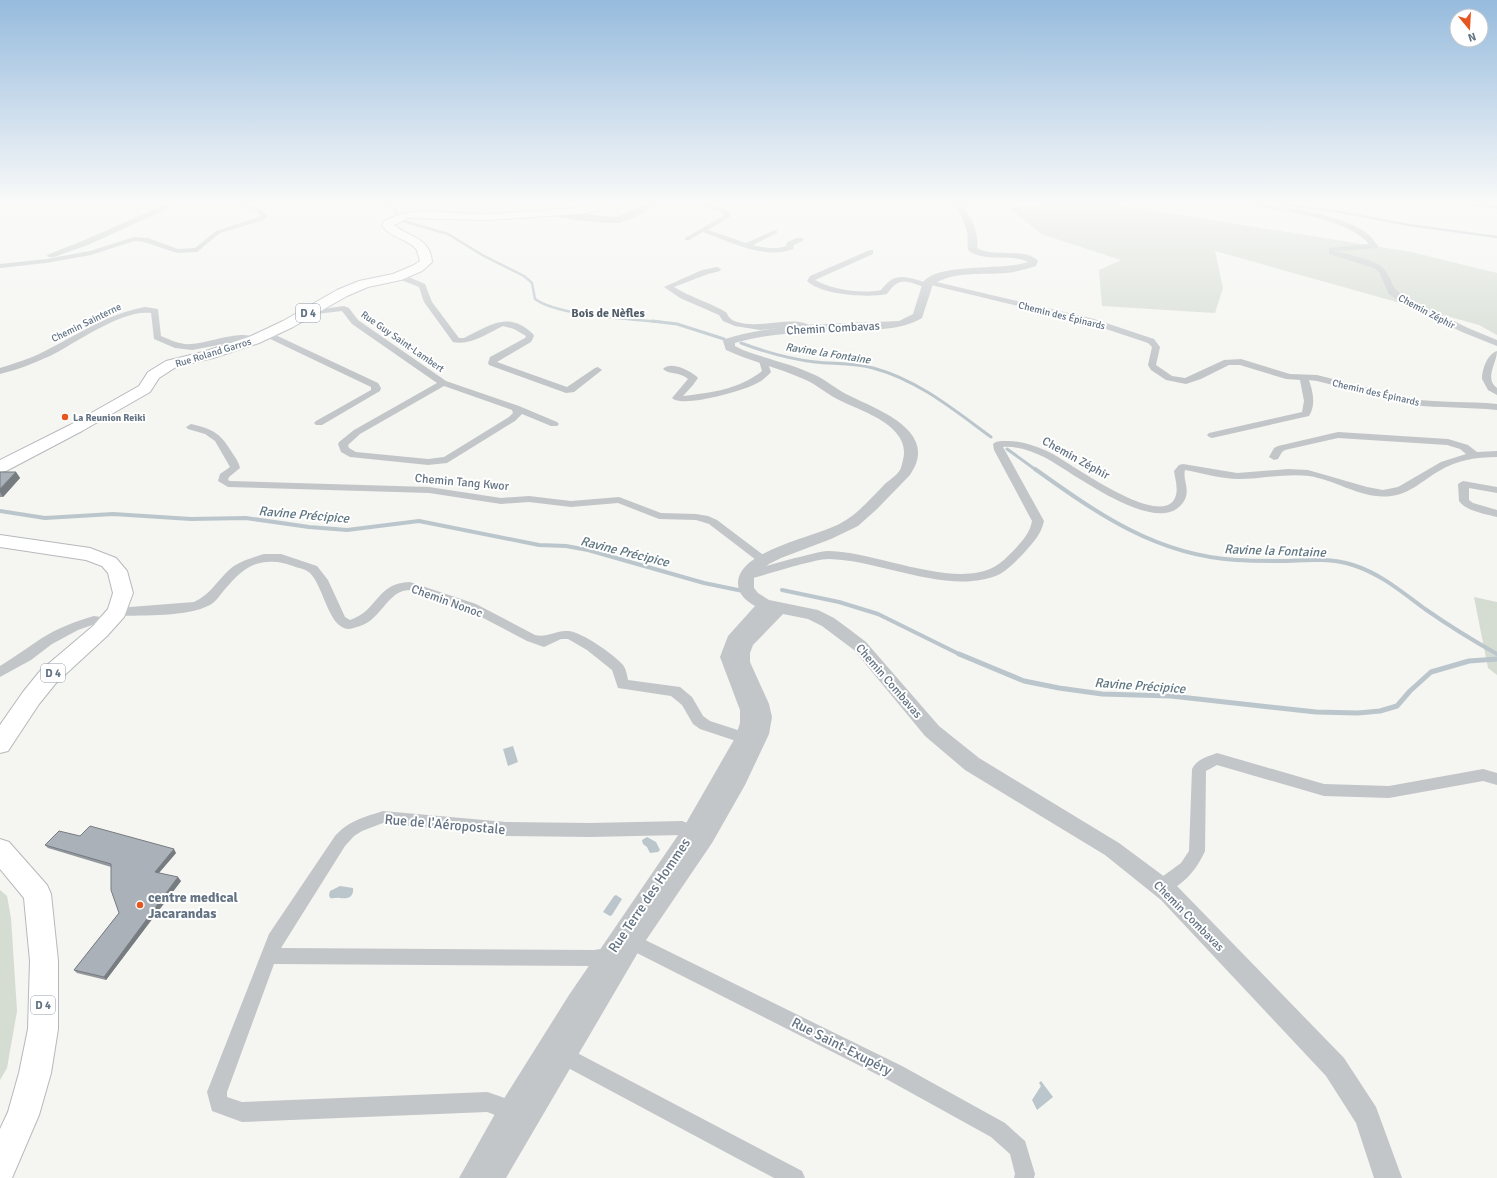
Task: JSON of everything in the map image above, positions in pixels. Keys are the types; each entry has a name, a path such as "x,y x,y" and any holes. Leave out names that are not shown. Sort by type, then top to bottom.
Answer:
{"main road":[{"name":"Rue Roland Garros","path":"0,467 145,390 153,375 164,368 181,361 208,355 254,340 308,313 342,293 364,284 399,276 418,268 426,262 426,259"},
{"path":"0,541 90,554 109,562 117,571 123,593 113,617"},
{"name":"D 4","path":"0,744 31,698 48,677 113,617"},
{"name":"D 4","path":"0,850 37,894 44,961 43,1029 35,1073 23,1115 0,1166"}],"street":[{"path":"0,274 17,269 24,264 38,259"},
{"path":"0,266 55,259"},
{"path":"855,259 811,280 820,286 873,294 884,292 891,282 895,280 928,284 940,275 950,273 1003,270 1033,264 1033,261 1029,259"},
{"name":"Chemin Zéphir","path":"1354,259 1377,266 1382,271 1392,292 1402,299 1460,328 1497,343"},
{"path":"717,269 705,272 668,287 683,296 722,313 725,315 726,319 734,324 748,328 764,328 801,324 809,328"},
{"path":"399,276 422,286 428,302 456,340 460,342 502,323 508,323 527,332 530,336 528,340 493,359 492,363 566,390 571,390 598,370"},
{"name":"Chemin Combavas","path":"928,284 918,316 911,320 891,325 809,328 749,335 729,341 730,348 808,376 841,396 891,420 907,439 910,452 908,467 899,479 852,524 817,540 764,560 753,567 746,576 746,589 752,597 772,606 812,614 843,632 860,646 932,731 972,764 1112,849 1161,887 1335,1067 1367,1116 1388,1178"},
{"name":"Chemin des Épinards","path":"928,284 1091,321 1150,341 1156,347 1152,365 1154,368 1169,378 1177,380 1186,381 1198,378 1227,362 1241,362 1288,377 1317,378 1412,402 1428,404 1467,404 1497,407"},
{"name":"Rue Guy Saint-Lambert","path":"308,313 344,308 348,311 351,319 443,383 516,408 518,413 512,419 447,460 428,462 354,455 345,450 344,444 357,432 443,383"},
{"name":"Chemin Sainterne","path":"0,371 48,353 118,316 142,309 155,311 157,338 178,346 192,347 246,337 254,340"},
{"path":"267,334 375,385 375,392 319,423"},
{"path":"1497,354 1491,360 1486,370 1487,381 1497,392"},
{"path":"667,369 684,371 693,378 692,382 679,392 677,398 680,400 732,390 762,378 767,372 763,361"},
{"path":"1212,435 1306,414 1308,410 1307,387 1304,378"},
{"path":"516,408 554,424"},
{"name":"Chemin Tang Kwor","path":"191,427 210,432 218,437 235,468 224,476 223,481 228,484 429,490 501,501 529,499 571,504 619,500 659,516 704,518 713,522 764,560"},
{"path":"1274,457 1278,450 1282,448 1338,435 1351,434 1448,442 1464,447 1473,454 1497,459"},
{"name":"Chemin Zéphir","path":"746,576 766,569 827,554 849,555 939,576 960,578 993,572 1013,558 1037,530 1038,522 999,450 998,444 1006,442 1031,448 1058,461 1129,503 1150,509 1168,510 1177,505 1182,495 1183,483 1179,471 1183,467 1223,475 1238,476 1303,471 1374,492 1390,493 1404,489 1429,472 1456,458 1473,454 1497,454"},
{"path":"1497,490 1463,484 1464,501 1469,506 1497,514"},
{"name":"Chemin Nonoc","path":"113,617 197,606 208,601 234,572 246,564 264,558 281,558 313,569 322,580 340,620 349,625 359,623 370,615 391,590 402,585 410,586 472,607 531,638 544,642 559,636 570,635 592,647 618,668 623,684 675,691 687,701 698,720 705,726 750,740"},
{"name":"Rue Terre des Hommes","path":"491,1178 564,1054 626,939 699,834 735,786 750,740 760,734 763,717 760,704 741,662 741,653 746,642 767,622 772,606"},
{"path":"0,672 26,657 47,641 74,627 94,620 113,617"},
{"path":"1161,887 1188,868 1194,860 1197,851 1199,769 1206,763 1217,759 1324,790 1389,792 1483,775 1497,779"},
{"name":"Rue de l'Aéropostale","path":"509,1114 503,1107 487,1102 242,1112 219,1104 217,1092 275,940 340,841 349,831 370,820 383,817 506,829 590,830 682,828 699,834"},
{"name":"Rue Terre des Hommes","path":"473,1178 509,1114 607,956 626,939"},
{"name":"Rue Saint-Exupéry","path":"626,939 895,1073 998,1130 1018,1148 1025,1174 1024,1178"},
{"path":"269,956 594,958 607,956"},
{"path":"564,1054 795,1178"}],"shaded area":[{"path":"1118,259 1217,259 1223,288 1215,313 1102,306 1099,270 1121,260"},
{"path":"1243,259 1440,259 1497,273 1497,335 1479,325"},
{"path":"1474,597 1497,602 1497,675 1488,668"},
{"path":"513,746 518,762 508,766 503,749"},
{"path":"647,837 656,842 660,850 658,852 650,853 647,847 643,844 642,840"},
{"path":"340,886 353,888 351,896 345,898 330,898 330,891"},
{"path":"0,890 7,896 11,918 17,1011 7,1068 0,1080"},
{"path":"616,895 622,899 610,916 603,912"},
{"path":"1041,1081 1053,1097 1037,1110 1032,1100 1041,1086 1039,1083"}],"building":[{"path":"0,472 16,472 0,489"},
{"name":"centre medical Jacarandas","path":"90,826 174,849 155,872 178,877 104,977 74,970 119,913 111,890 111,864 45,845 59,831 80,836"}],"waterway":[{"name":"Ravine la Fontaine","path":"490,259 524,276 532,283 535,299 546,305 595,316 659,322"},
{"name":"Ravine la Fontaine","path":"652,321 659,322"},
{"name":"Ravine la Fontaine","path":"659,322 677,324 724,339"},
{"name":"Ravine la Fontaine","path":"741,343 796,359 859,365 889,373 935,397 991,437"},
{"name":"Ravine la Fontaine","path":"1007,449 1036,470"},
{"name":"Ravine la Fontaine","path":"1035,469 1082,502 1129,530 1180,550 1236,560 1336,561 1353,565 1373,573 1391,584 1442,621 1497,654"},
{"name":"Ravine Précipice","path":"0,511 45,518 113,514 191,519 246,518 309,527 347,530 419,521 539,545 566,546 588,550 704,583 743,591"},
{"name":"Ravine Précipice","path":"782,590 839,602 878,614 961,655"},
{"name":"Ravine Précipice","path":"959,654 1024,681 1059,688 1102,694 1171,696 1316,712 1358,713 1380,711 1397,706 1410,691 1431,672 1469,661 1497,659"}],"place":[{"name":"La Reunion Reiki","path":"65,417"},
{"name":"centre medical Jacarandas","path":"140,905"}],"district":[{"name":"Bois de Nèfles","path":"608,313"}]}
